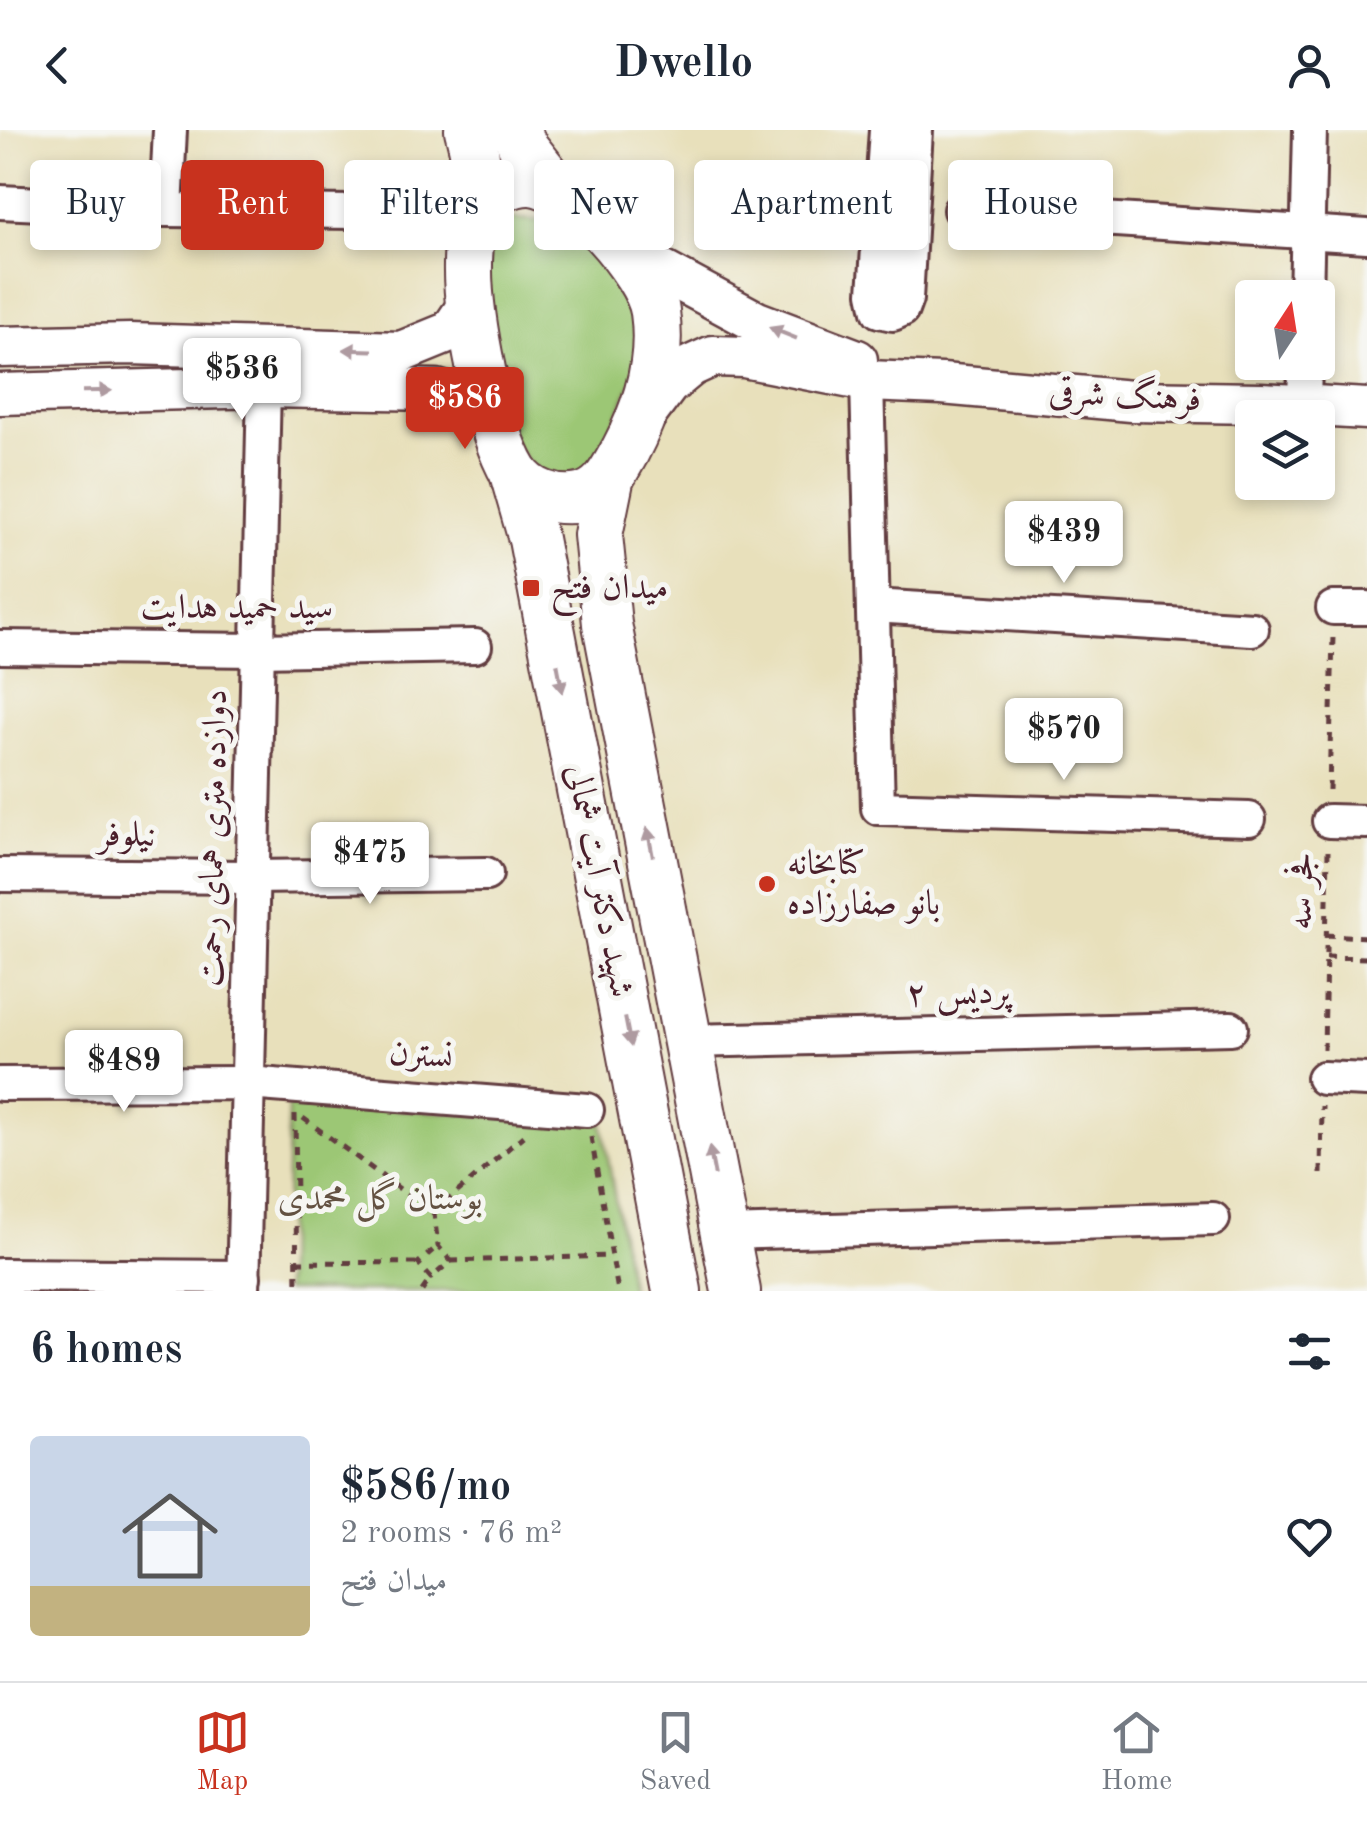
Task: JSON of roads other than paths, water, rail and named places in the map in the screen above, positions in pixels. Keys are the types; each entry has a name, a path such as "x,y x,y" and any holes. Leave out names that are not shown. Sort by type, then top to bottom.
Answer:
{"main road":[{"path":"477,160 481,130 523,147 534,161"},
{"path":"465,250 474,334 514,473 531,489 553,499 579,498 599,491 642,420 652,383 656,312 646,282 624,250"},
{"name":"شهید دکتر آیت شمالی","path":"514,473 533,540 677,1291"},
{"name":"شهید دکتر آیت شمالی","path":"608,481 598,535 606,624 736,1291"},
{"path":"668,1242 669,1291"}],"street":[{"path":"166,210 170,130"},
{"path":"886,130 890,296 916,130"},
{"path":"1307,280 1310,130"},
{"path":"0,202 166,210 344,212"},
{"path":"1113,220 1367,236"},
{"name":"فرهنگ شرقی","path":"626,252 757,322 842,356 942,384"},
{"path":"0,347 130,344 401,352 450,332 470,301"},
{"name":"فرهنگ شرقی","path":"642,420 668,385 691,366 712,356 744,357 867,381 1131,401 1235,404"},
{"path":"867,381 878,808 1249,819"},
{"path":"0,394 264,387 438,390 492,406"},
{"name":"دوازده متری همای رحمت","path":"244,1284 264,387"},
{"name":"فرهنگ شرقی","path":"1335,407 1367,409"},
{"path":"873,606 1252,630"},
{"path":"1333,608 1367,608"},
{"name":"سید حمید هدایت","path":"0,646 258,650 475,646"},
{"path":"1329,821 1367,822"},
{"name":"نیلوفر","path":"0,875 252,878 486,874"},
{"name":"پردیس ۲","path":"688,1041 1231,1028"},
{"path":"1323,1078 1367,1080"},
{"name":"نسترن","path":"0,1084 248,1084 586,1110"},
{"path":"726,1232 1213,1220"},
{"path":"0,1275 244,1284"}],"place":[{"name":"میدان فتح","path":"531,588"},
{"name":"کتابخانه بانو صفارزاده","path":"767,884"}],"park label":[{"name":"بوستان گل محمدی","path":"380,1199"}]}
